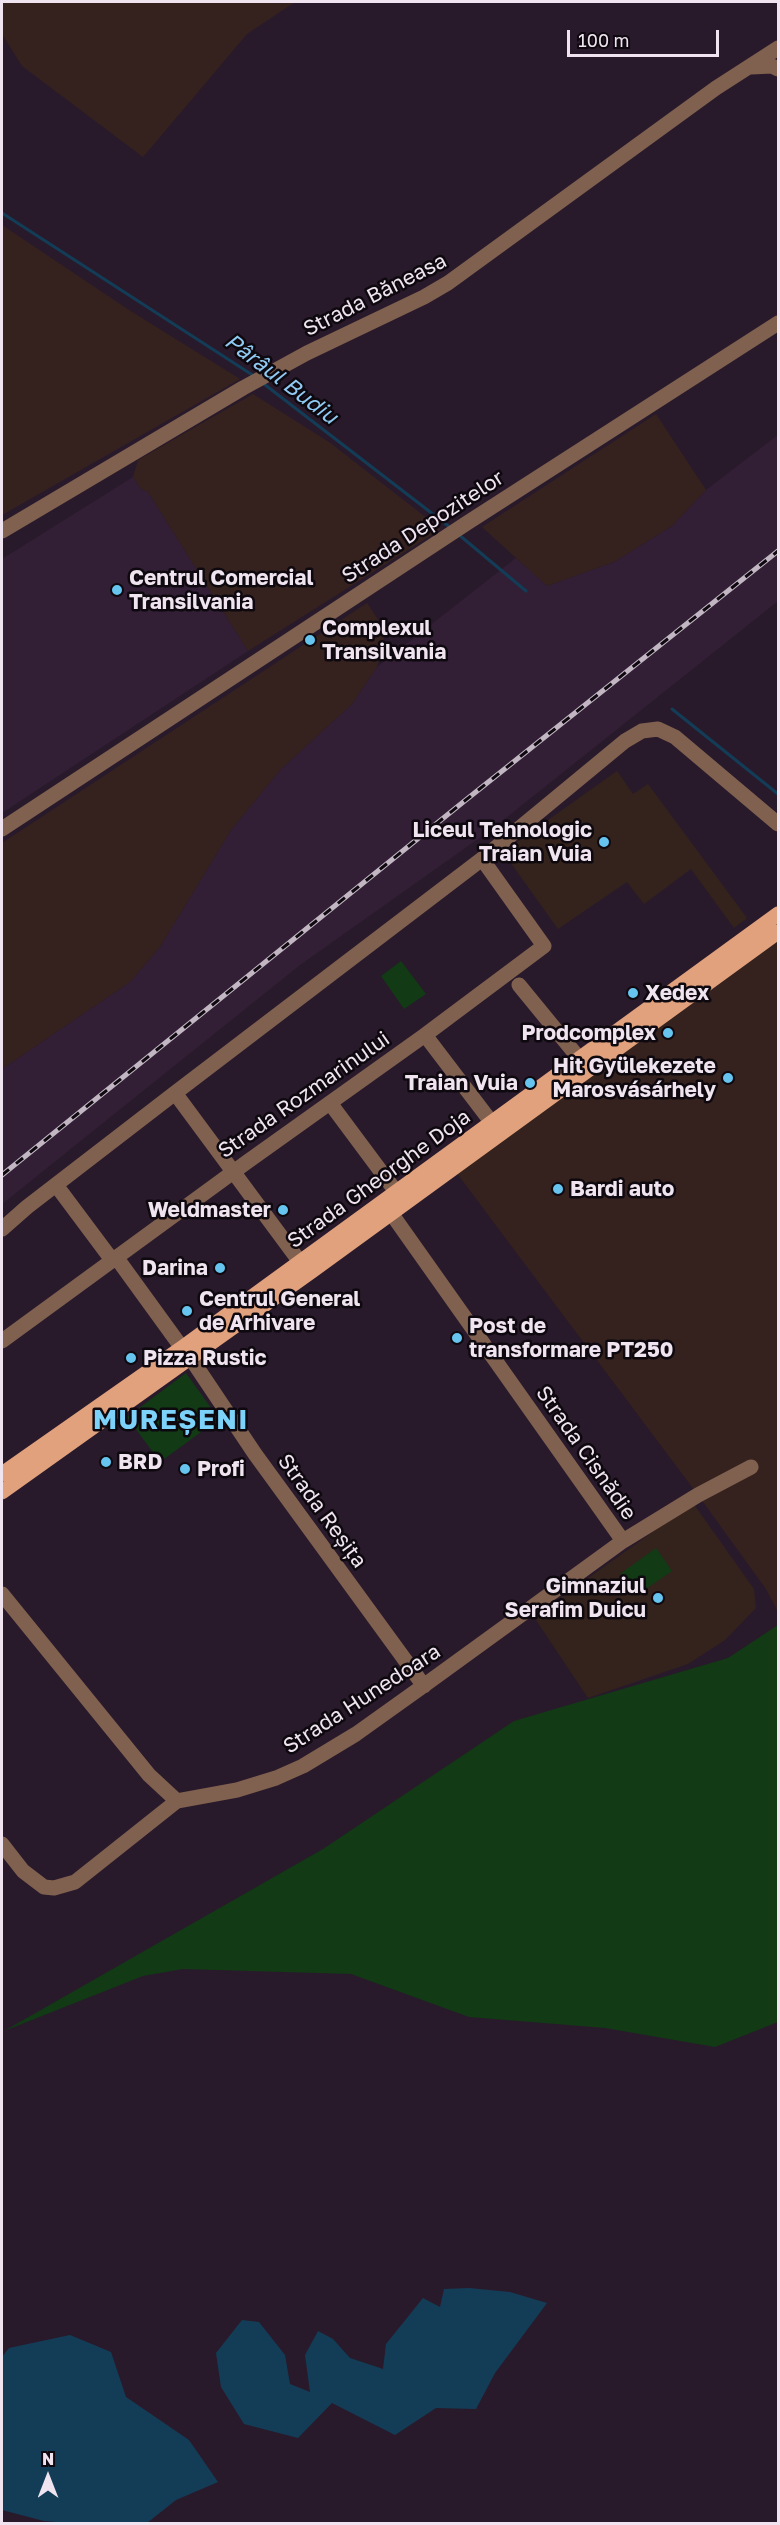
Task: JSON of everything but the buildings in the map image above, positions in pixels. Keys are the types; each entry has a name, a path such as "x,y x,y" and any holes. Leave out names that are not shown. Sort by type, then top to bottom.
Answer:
{"main road":[{"name":"Strada Gheorghe Doja","path":"2,1474 186,1353 391,1213 778,914"},
{"name":"Strada Gheorghe Doja","path":"2,1492 186,1353 300,1262 492,1124 584,1065 778,932"}],"street":[{"name":"Strada Băneasa","path":"2,531 243,388 448,283 716,88 778,48"},
{"path":"748,67 760,65 778,69"},
{"name":"Strada Depozitelor","path":"2,828 462,526 778,323"},
{"path":"2,1229 175,1093 482,859 625,741 642,731 658,729 675,737 778,824"},
{"name":"Strada Rozmarinului","path":"2,1341 425,1035 544,946 482,859"},
{"path":"519,985 584,1065"},
{"path":"425,1035 492,1124"},
{"path":"175,1093 300,1262"},
{"path":"330,1103 397,1193"},
{"name":"Strada Reșița","path":"56,1185 186,1353 255,1454 424,1686"},
{"name":"Strada Cisnădie","path":"391,1213 623,1542"},
{"name":"Strada Hunedoara","path":"177,1801 237,1790 276,1778 303,1766 356,1734 623,1542 698,1495 751,1467"},
{"path":"2,1594 149,1775 177,1801 75,1882 61,1886 45,1887 33,1880 2,1844"}],"shaded area":[{"path":"2,2 295,2 247,34 143,157 22,66 2,34"},
{"path":"2,225 129,310 240,379 2,515"},
{"path":"253,394 329,442 441,529 248,651 148,492 141,489 133,477 138,460"},
{"path":"656,414 706,490 672,526 614,562 547,586 482,527"},
{"path":"778,435 778,601 492,829 300,965 2,1204 2,1069 130,982 160,947 231,830 281,769 352,704 377,667 516,558 547,586 614,562 672,526 706,490"},
{"path":"133,477 141,489 148,492 248,651 2,813 2,559"},
{"path":"367,603 385,630 377,667 352,704 281,769 231,830 160,947 130,982 2,1069 2,843"},
{"name":"Liceul Tehnologic Traian Vuia","path":"617,771 633,794 648,784 747,918 734,928 691,869 644,904 627,882 558,929 503,852"},
{"path":"778,938 778,1612 766,1589 698,1495 456,1172"},
{"name":"Gimnaziul Serafim Duicu","path":"693,1503 754,1589 756,1608 725,1640 688,1664 588,1698 534,1617"}],"green space":[{"path":"401,961 426,994 404,1009 381,976"},
{"path":"186,1373 219,1419 160,1462 127,1417"},
{"path":"656,1548 672,1571 636,1596 620,1574"},
{"path":"778,1625 778,2022 715,2047 605,2028 469,2017 351,1974 183,1969 143,1976 4,2031 323,1849 514,1721 728,1658"}],"water":[{"path":"469,2288 510,2292 547,2303 495,2373 476,2409 436,2408 395,2435 332,2403 298,2438 244,2424 221,2387 216,2353 242,2320 259,2322 285,2355 290,2384 310,2392 305,2355 318,2331 333,2339 350,2358 383,2369 386,2344 423,2298 440,2307 444,2289"},
{"path":"70,2335 111,2352 126,2397 189,2440 218,2482 176,2500 147,2523 80,2524 44,2521 2,2510 2,2357 9,2348"}],"waterway":[{"name":"Pârâul Budiu","path":"2,213 254,376"},
{"name":"Pârâul Budiu","path":"264,384 451,528"},
{"name":"Pârâul Budiu","path":"458,534 526,591"},
{"name":"Pârâul Budiu","path":"672,709 778,794"}],"railway":[{"path":"2,1175 778,551"}],"place":[{"name":"Centrul Comercial Transilvania","path":"117,590"},
{"name":"Complexul Transilvania","path":"310,640"},
{"name":"Liceul Tehnologic Traian Vuia","path":"604,842"},
{"name":"Xedex","path":"633,993"},
{"name":"Prodcomplex","path":"668,1033"},
{"name":"Hit Gyülekezete Marosvásárhely","path":"728,1078"},
{"name":"Traian Vuia","path":"530,1083"},
{"name":"Bardi auto","path":"558,1189"},
{"name":"Weldmaster","path":"283,1210"},
{"name":"Darina","path":"220,1268"},
{"name":"Centrul General de Arhivare","path":"187,1311"},
{"name":"Post de transformare PT250","path":"457,1338"},
{"name":"Pizza Rustic","path":"131,1358"},
{"name":"BRD","path":"106,1462"},
{"name":"Profi","path":"185,1469"},
{"name":"Gimnaziul Serafim Duicu","path":"658,1598"}],"district":[{"name":"MUREȘENI","path":"171,1420"}]}
